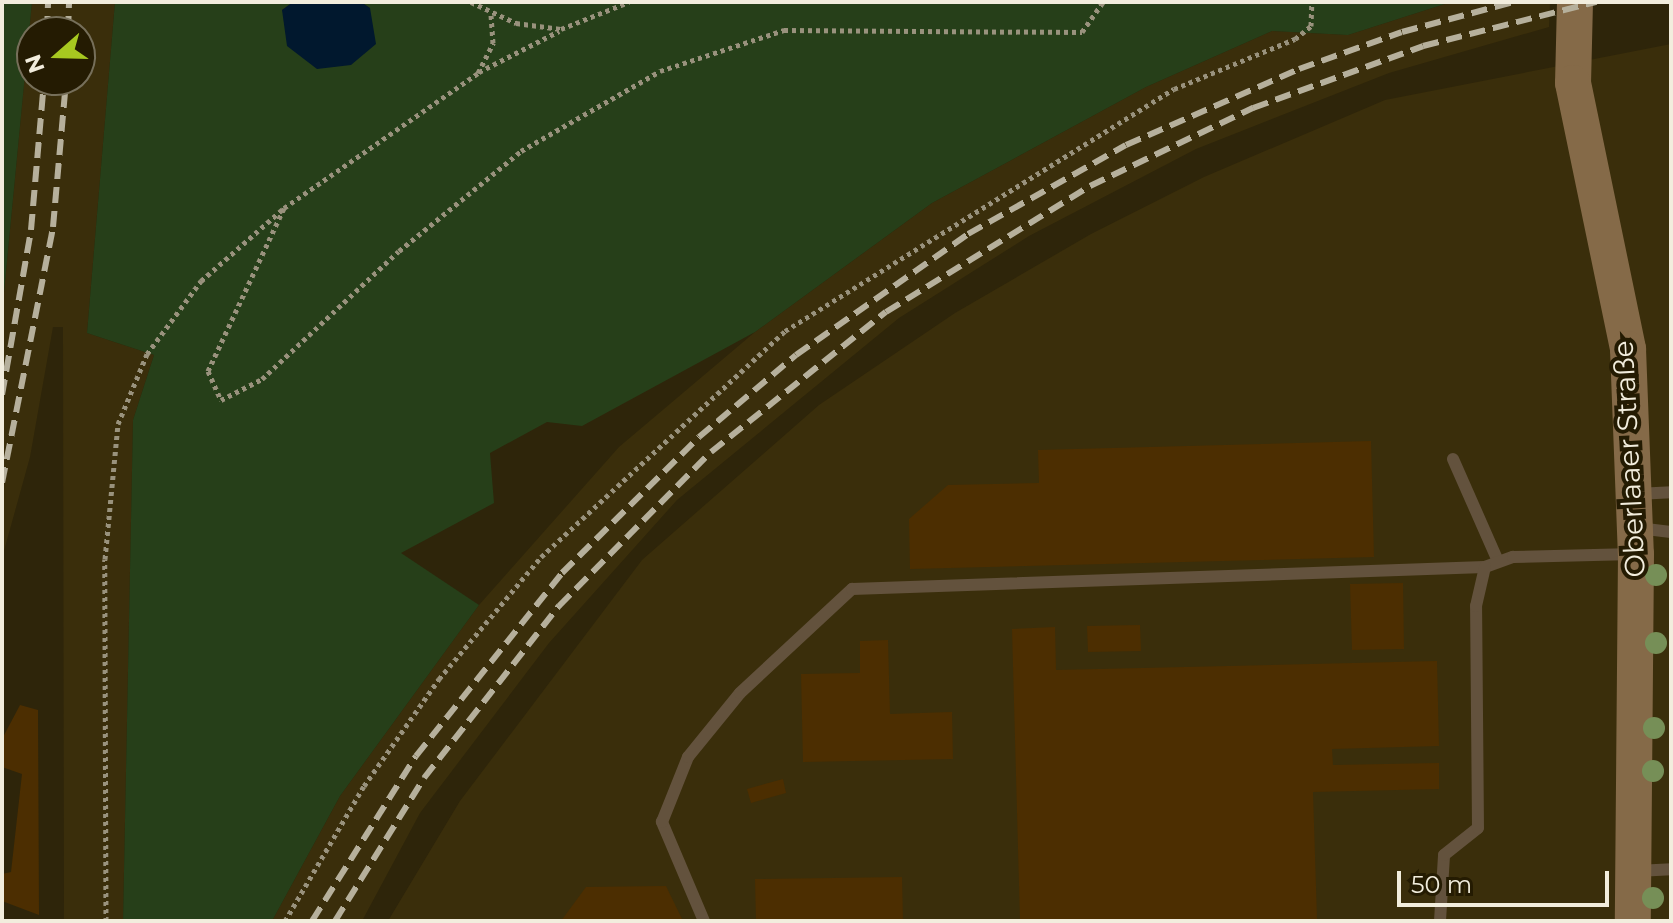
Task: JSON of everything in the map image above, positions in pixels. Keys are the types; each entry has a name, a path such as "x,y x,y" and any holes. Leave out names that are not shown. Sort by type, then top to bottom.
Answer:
{"main road":[{"name":"Oberlaaer Straße","path":"1575,2 1573,83 1628,349 1635,526 1633,921"}],"lane":[{"path":"1440,921 1444,855 1478,828 1476,606 1491,564 1453,459"},
{"path":"1635,526 1671,492"},
{"path":"704,921 662,822 688,757 740,693 852,589 1491,564 1635,526 1671,532"},
{"path":"1633,871 1671,869"}],"path":[{"path":"471,2 491,15 561,29"},
{"path":"106,921 105,559 118,424 147,354 201,281 284,208 478,73 561,29 629,2"},
{"path":"284,208 208,371 221,400 262,379 399,251 521,151 660,71 784,30 1082,32 1103,2"},
{"path":"285,921 364,786 439,679 541,557 785,331 1174,89 1295,39 1311,26 1312,2"},
{"path":"478,73 493,43 491,15"}],"shaded area":[{"path":"32,2 115,2 87,333 154,355 133,420 123,921 64,921 63,327 53,327 30,457 2,558 2,313 23,96 96,96 96,16 31,16"},
{"path":"1451,2 1550,2 1549,27 1389,73 1196,149 1029,236 899,318 677,500 549,643 420,813 362,921 272,921 340,796 479,605 619,447 755,332 932,203 1146,87 1272,31 1348,35"},
{"path":"1671,44 1671,921 388,921 460,801 642,560 819,405 955,313 1091,234 1204,177 1385,100"}],"green space":[{"path":"2,2 32,2 31,16 16,16 16,96 23,96 2,313"},
{"path":"115,2 293,2 282,10 370,8 361,2 1451,2 1348,35 1272,31 1146,87 932,203 755,332 582,426 547,422 490,453 494,503 401,553 479,605 340,796 272,921 123,921 133,420 154,355 87,333"}],"water":[{"path":"293,2 361,2 370,8 376,44 351,65 317,69 287,46 282,10"}],"building":[{"path":"1371,441 1374,557 910,569 909,519 948,485 1039,483 1038,450"},
{"path":"1403,583 1404,649 1352,650 1350,584"},
{"path":"1140,625 1141,651 1088,652 1087,626"},
{"path":"1055,627 1056,670 1437,661 1439,746 1332,749 1333,765 1439,763 1439,789 1313,792 1317,919 1020,921 1012,629"},
{"path":"888,640 890,714 952,712 953,759 803,762 801,674 860,673 860,641"},
{"path":"20,705 38,710 39,915 2,901 2,874 11,872 22,774 2,767 2,739"},
{"path":"783,779 786,793 751,803 747,789"},
{"path":"902,877 903,921 756,921 755,879"},
{"path":"666,886 683,921 561,921 586,887"}],"railway":[{"path":"48,2 48,16"},
{"path":"69,2 69,16"},
{"path":"312,921 416,756 562,573 699,437 796,355 968,234 1126,145 1299,69 1402,32 1513,2"},
{"path":"335,921 424,778 559,606 711,452 886,312 1090,186 1253,108 1423,46 1596,2"},
{"path":"2,395 31,230 43,96"},
{"path":"2,483 53,227 65,96"}]}
